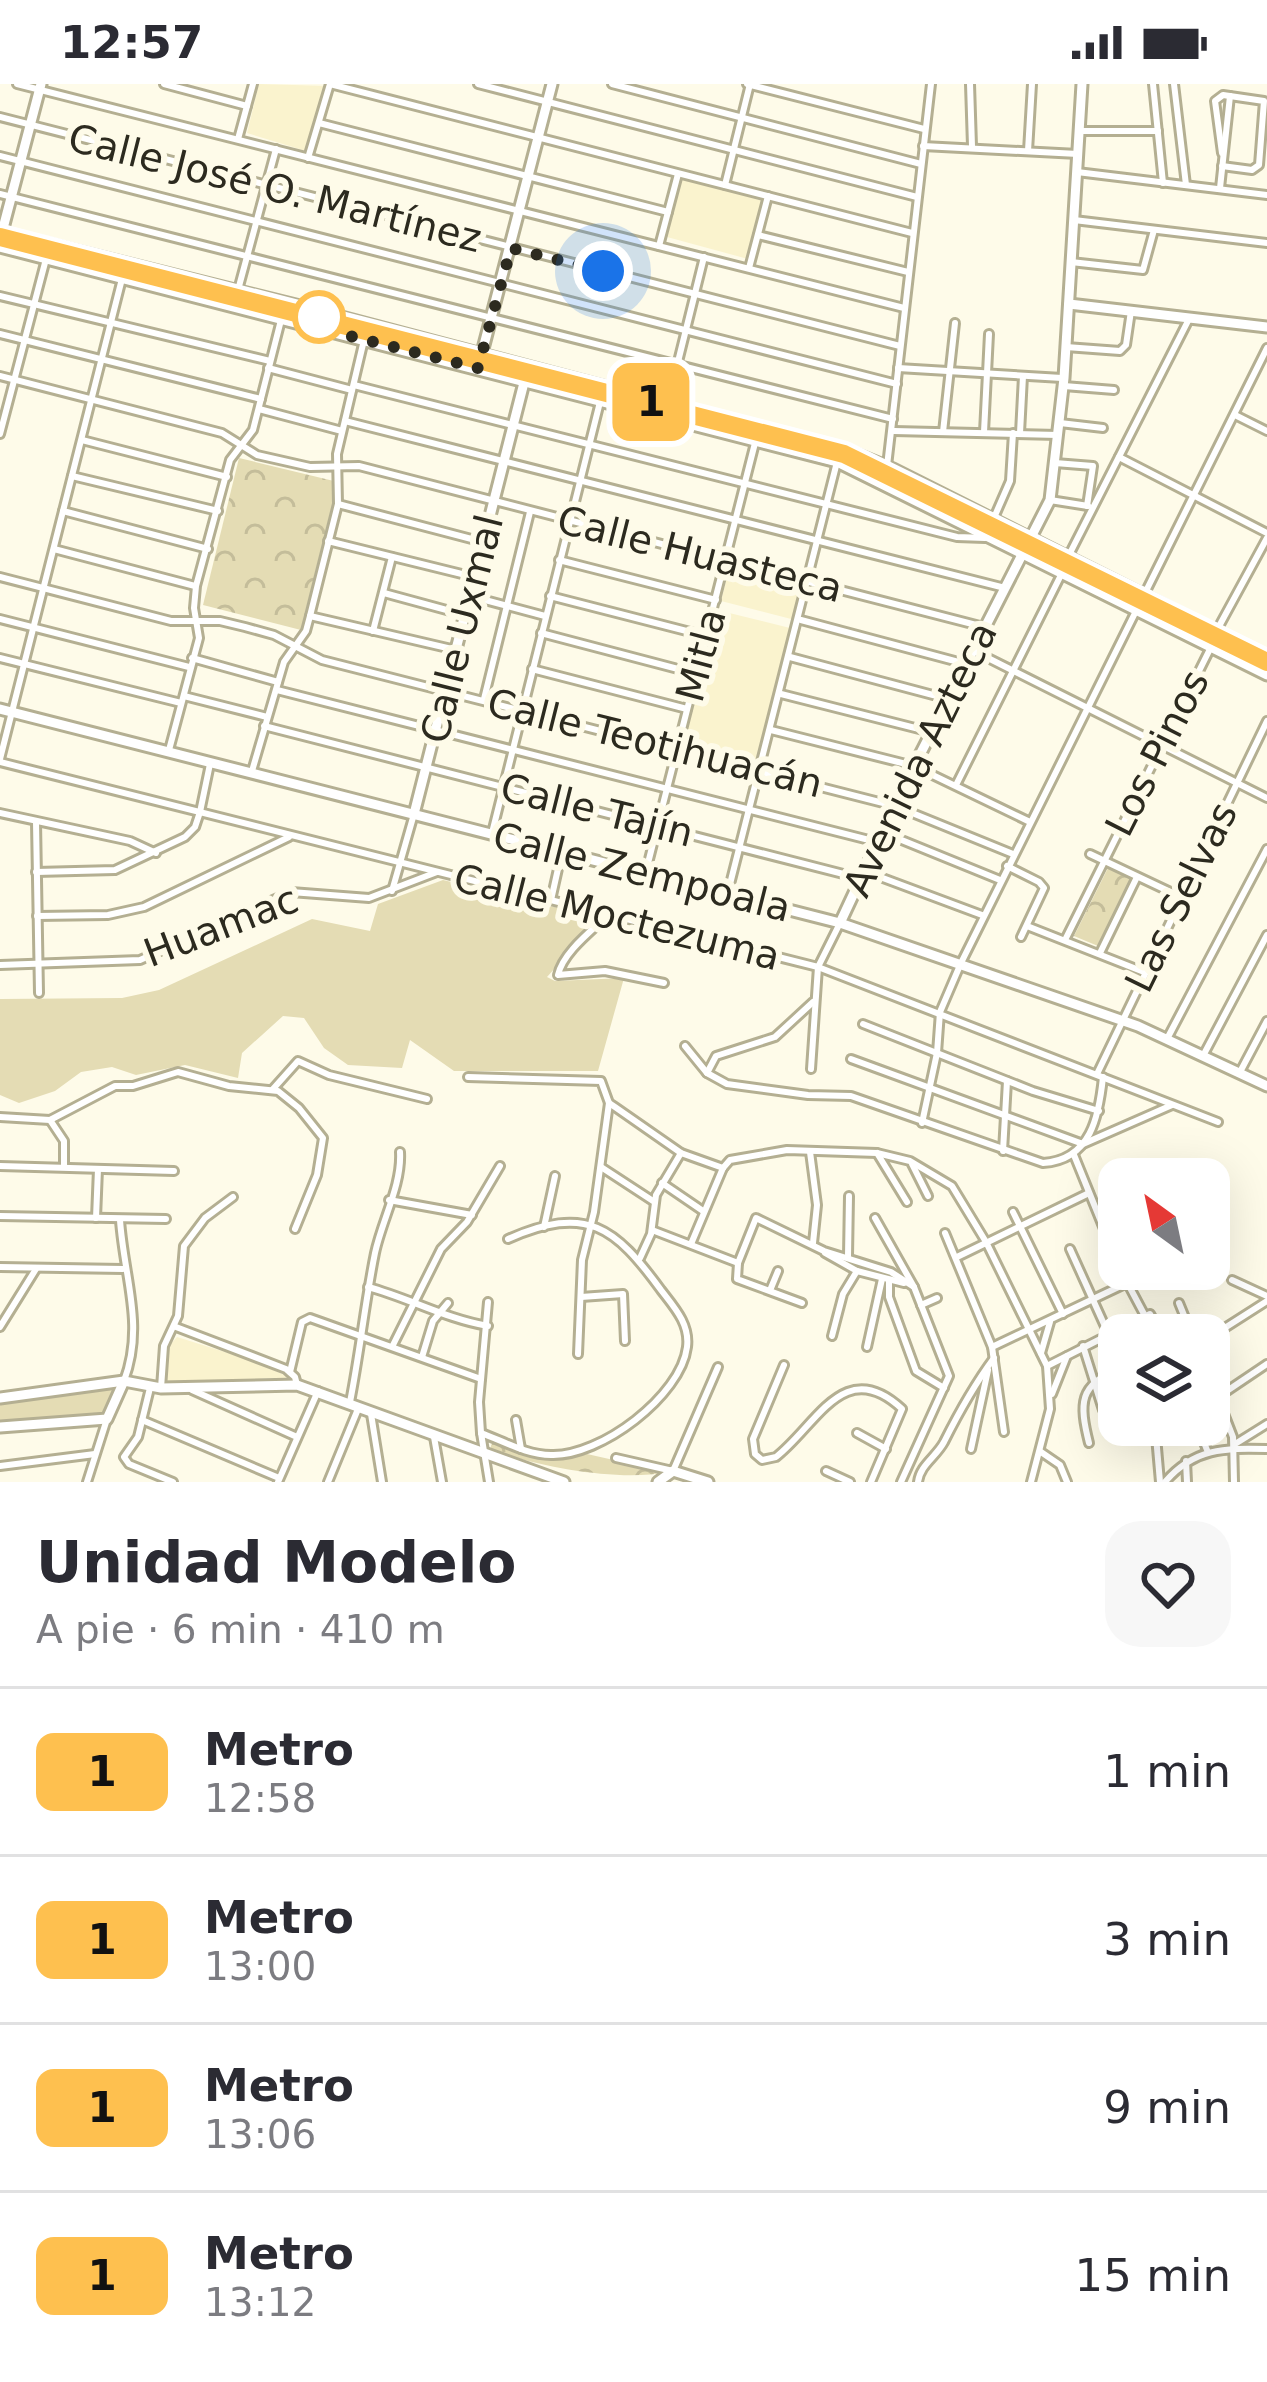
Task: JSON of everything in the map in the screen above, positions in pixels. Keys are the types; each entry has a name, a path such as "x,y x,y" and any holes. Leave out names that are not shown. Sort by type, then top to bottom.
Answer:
{"street":[{"path":"17,84 904,308"},
{"path":"164,84 248,106"},
{"path":"238,139 253,84"},
{"path":"308,158 330,84 912,233"},
{"path":"478,84 917,196"},
{"path":"478,368 552,84"},
{"path":"612,84 921,164"},
{"path":"725,185 749,84 925,129"},
{"path":"887,466 931,84"},
{"path":"970,84 972,148"},
{"path":"1028,151 1033,84"},
{"name":"Avenida Azteca","path":"811,1069 818,967 1050,500 1064,382 1082,84"},
{"path":"1153,84 1163,183"},
{"path":"1174,84 1186,185"},
{"path":"40,87 21,161 6,195 1,232 819,441 887,466 1267,658"},
{"path":"1220,189 1230,96"},
{"path":"1222,152 1215,108 1218,98 1260,99 1265,104 1255,169 1222,166"},
{"path":"1215,108 1228,111"},
{"name":"Calle José O. Martínez","path":"0,117 899,346"},
{"path":"319,123 668,212"},
{"path":"1080,131 1158,131"},
{"path":"923,146 1078,154"},
{"path":"238,291 276,149"},
{"path":"0,156 897,384"},
{"path":"1076,172 1267,195"},
{"path":"659,246 678,174"},
{"path":"6,195 893,419"},
{"path":"749,269 768,196"},
{"path":"1073,220 1267,243"},
{"path":"1071,262 1143,270 1154,230"},
{"path":"758,236 908,272"},
{"path":"0,247 837,462 1267,675"},
{"path":"668,402 704,257"},
{"path":"0,434 46,259"},
{"path":"0,760 125,263"},
{"path":"0,296 111,320 353,388 968,539 992,536"},
{"path":"1069,304 1267,327"},
{"path":"1066,347 1120,351 1126,345 1131,311"},
{"path":"1068,557 1191,316"},
{"path":"170,750 199,638 196,586 230,460 251,435 281,319"},
{"path":"944,432 955,323"},
{"path":"0,334 261,399"},
{"path":"984,433 989,334"},
{"path":"252,772 293,645 306,631 310,616 338,505 337,467 364,340"},
{"path":"1144,595 1267,348"},
{"name":"Calle Uxmal","path":"392,890 528,367"},
{"path":"898,368 1023,376 1114,390"},
{"name":"Calle Huasteca","path":"0,376 222,433 275,459 310,467 359,466 984,627"},
{"path":"993,520 1010,481 1023,376"},
{"path":"492,833 601,398"},
{"path":"259,409 503,463 1005,588"},
{"path":"1235,415 1267,431"},
{"path":"892,431 1017,433 1103,428"},
{"path":"82,440 226,477"},
{"name":"Mitla","path":"646,871 756,440"},
{"path":"1119,457 1267,536 1216,632"},
{"path":"728,892 837,462"},
{"path":"1055,463 1093,466 1090,506"},
{"path":"72,476 218,511"},
{"path":"1050,500 1090,506"},
{"path":"338,505 483,542"},
{"path":"63,511 208,549"},
{"path":"484,699 530,512"},
{"path":"328,542 474,577"},
{"path":"54,549 196,586"},
{"path":"374,631 392,557"},
{"path":"559,560 716,600"},
{"path":"956,785 1062,572"},
{"name":"Calle Teotihuacán","path":"0,577 171,621 245,627 322,660 895,806 1013,854"},
{"path":"384,593 465,614"},
{"path":"470,596 545,616"},
{"path":"550,596 706,636"},
{"path":"922,1123 937,1053 940,1012 982,915 1137,609"},
{"path":"310,616 455,650"},
{"path":"0,620 191,663 750,810 880,837 1000,880"},
{"path":"800,620 966,664"},
{"path":"541,633 697,674"},
{"name":"Los Pinos","path":"1065,940 1211,646"},
{"path":"972,650 1267,798"},
{"path":"790,657 948,699"},
{"name":"Calle Tajín","path":"0,658 182,699 427,767 862,874 982,915"},
{"path":"532,669 687,709"},
{"path":"781,694 931,732"},
{"name":"Calle Zempoala","path":"0,709 840,923 1121,1019 1267,1086"},
{"name":"Las Selvas","path":"1083,1144 1099,1111 1100,1075 1121,1019 1267,721"},
{"path":"771,730 914,766 1030,822"},
{"name":"Calle Moctezuma","path":"0,760 818,967 1218,1122"},
{"path":"35,872 116,870 191,832 211,761"},
{"path":"0,813 130,842 156,853"},
{"path":"37,822 39,993"},
{"path":"37,916 131,911 292,836"},
{"path":"1168,1037 1267,849"},
{"path":"551,900 562,851"},
{"path":"1090,854 1180,897"},
{"path":"1007,866 1039,882 1044,891 1022,937"},
{"name":"Huamac","path":"0,965 149,958 298,890 360,898 437,872"},
{"path":"1253,875 1267,883"},
{"path":"1100,953 1137,877"},
{"path":"607,916 567,956 558,975 605,971 664,983"},
{"path":"1027,926 1144,972"},
{"path":"1204,1054 1267,935"},
{"path":"706,1073 716,1056 775,1037 813,1002"},
{"path":"1240,1072 1267,1021"},
{"path":"863,1024 1007,1081 1099,1111"},
{"path":"685,1046 706,1073 740,1086 808,1095 843,1094 1043,1163 1073,1155 1083,1144 1172,1105"},
{"path":"851,1060 1083,1144"},
{"path":"273,1089 298,1061 329,1075 428,1099"},
{"path":"0,1117 50,1120 115,1086 133,1086 173,1072 229,1086 273,1089 291,1100 323,1138 317,1175 295,1229"},
{"path":"468,1076 597,1080 605,1085 609,1102 592,1225 582,1260 578,1354"},
{"path":"1003,1151 1007,1081"},
{"path":"609,1102 681,1153 723,1168"},
{"path":"50,1120 64,1142 64,1167"},
{"path":"692,1244 730,1160 788,1150 877,1154 910,1161 952,1186 986,1242 1047,1366 1051,1397"},
{"path":"382,1482 360,1406 363,1336 368,1287 399,1177 400,1152"},
{"path":"810,1152 817,1204 813,1245"},
{"path":"640,1258 651,1230 653,1202 681,1153"},
{"path":"877,1154 907,1202"},
{"path":"1073,1155 1098,1214"},
{"path":"910,1161 928,1196"},
{"path":"0,1166 174,1171"},
{"path":"394,1345 441,1249 472,1215 500,1166"},
{"path":"601,1167 653,1202"},
{"path":"96,1218 98,1169"},
{"path":"544,1227 554,1176"},
{"path":"662,1183 703,1211"},
{"path":"957,1257 1089,1193"},
{"path":"848,1256 849,1196"},
{"path":"173,1482 138,1468 124,1456 138,1437 164,1346 176,1327 184,1246 205,1218 232,1197"},
{"path":"389,1200 472,1215"},
{"path":"1013,1212 1064,1314"},
{"path":"0,1216 166,1219"},
{"path":"802,1303 739,1280 738,1263 756,1218 857,1271 914,1287"},
{"path":"874,1218 908,1270 949,1376 901,1482"},
{"path":"87,1482 136,1335 123,1269 120,1219"},
{"path":"481,1433 554,1456 596,1445 631,1424 678,1372 687,1347 683,1323 640,1258 616,1235 592,1225 544,1227 508,1238"},
{"path":"651,1230 738,1263"},
{"path":"945,1233 992,1347 1004,1432"},
{"path":"1070,1249 1100,1314"},
{"path":"824,1251 892,1272 904,1283"},
{"path":"0,1267 123,1269"},
{"path":"2,1322 38,1268"},
{"path":"771,1288 778,1271"},
{"path":"832,1336 843,1294 857,1271"},
{"path":"886,1280 919,1376 945,1389"},
{"path":"867,1347 886,1280"},
{"path":"1230,1324 1267,1299 1232,1280"},
{"path":"368,1287 488,1327"},
{"path":"992,1347 1113,1290"},
{"path":"580,1297 623,1294 625,1341"},
{"path":"921,1305 937,1298"},
{"path":"488,1302 481,1433 489,1482"},
{"path":"422,1357 428,1333 448,1303"},
{"path":"1179,1304 1183,1314"},
{"path":"290,1372 306,1318 481,1378"},
{"path":"1041,1353 1050,1321"},
{"path":"176,1327 290,1372 297,1385"},
{"path":"1047,1366 1098,1338"},
{"path":"1083,1346 1098,1393"},
{"path":"1031,1482 1051,1397 1068,1355"},
{"path":"971,1449 992,1361"},
{"path":"918,1482 992,1361"},
{"path":"1230,1389 1267,1364"},
{"path":"784,1365 753,1439 757,1456 776,1457 837,1396 853,1388 902,1406 871,1482"},
{"path":"658,1482 673,1471 718,1367"},
{"path":"1089,1443 1084,1401 1098,1377"},
{"path":"0,1398 124,1382 189,1389 297,1385 434,1433 535,1476 564,1482"},
{"path":"189,1389 297,1437"},
{"path":"142,1420 279,1480 318,1391"},
{"path":"328,1482 360,1406"},
{"path":"0,1427 107,1419"},
{"path":"516,1420 521,1449"},
{"path":"1235,1446 1267,1424"},
{"path":"1230,1431 1235,1446 1234,1482"},
{"path":"434,1433 442,1482"},
{"path":"857,1433 886,1449"},
{"path":"1158,1446 1162,1482"},
{"path":"1205,1446 1207,1450"},
{"path":"1162,1482 1207,1450 1267,1449"},
{"path":"1041,1452 1060,1466 1067,1482"},
{"path":"0,1466 95,1454"},
{"path":"616,1458 708,1482"},
{"path":"1186,1461 1187,1482"},
{"path":"133,1482 138,1468"},
{"path":"826,1471 850,1482"}],"shaded area":[{"path":"259,84 328,86 309,152 247,133"},
{"path":"682,178 764,197 748,259 667,237"},
{"path":"730,565 804,583 795,620 721,601"},
{"path":"717,610 790,628 757,762 683,743"},
{"path":"177,1337 254,1361 295,1380 167,1387 167,1348"}],"green space":[{"path":"239,458 338,482 301,630 203,605"},
{"path":"1108,868 1132,878 1098,946 1074,936"},
{"path":"443,880 600,918 547,977 555,981 624,978 598,1071 454,1071 410,1040 402,1068 348,1065 324,1048 304,1018 283,1016 242,1053 238,1078 185,1065 136,1075 112,1067 81,1072 55,1091 19,1103 0,1095 0,999 122,998 159,990 312,919 370,931 378,904"},
{"path":"115,1388 106,1415 0,1424 0,1401"},
{"path":"493,1441 543,1458 587,1454 667,1472 603,1474 554,1467 490,1449"}],"railway":[{"path":"0,243 362,332 842,459 1267,668"}],"metro line":[{"name":"1","path":"0,237 844,454 1267,662"}],"route":[{"path":"319,317 322,329 478,368 511,248 603,271"}]}
